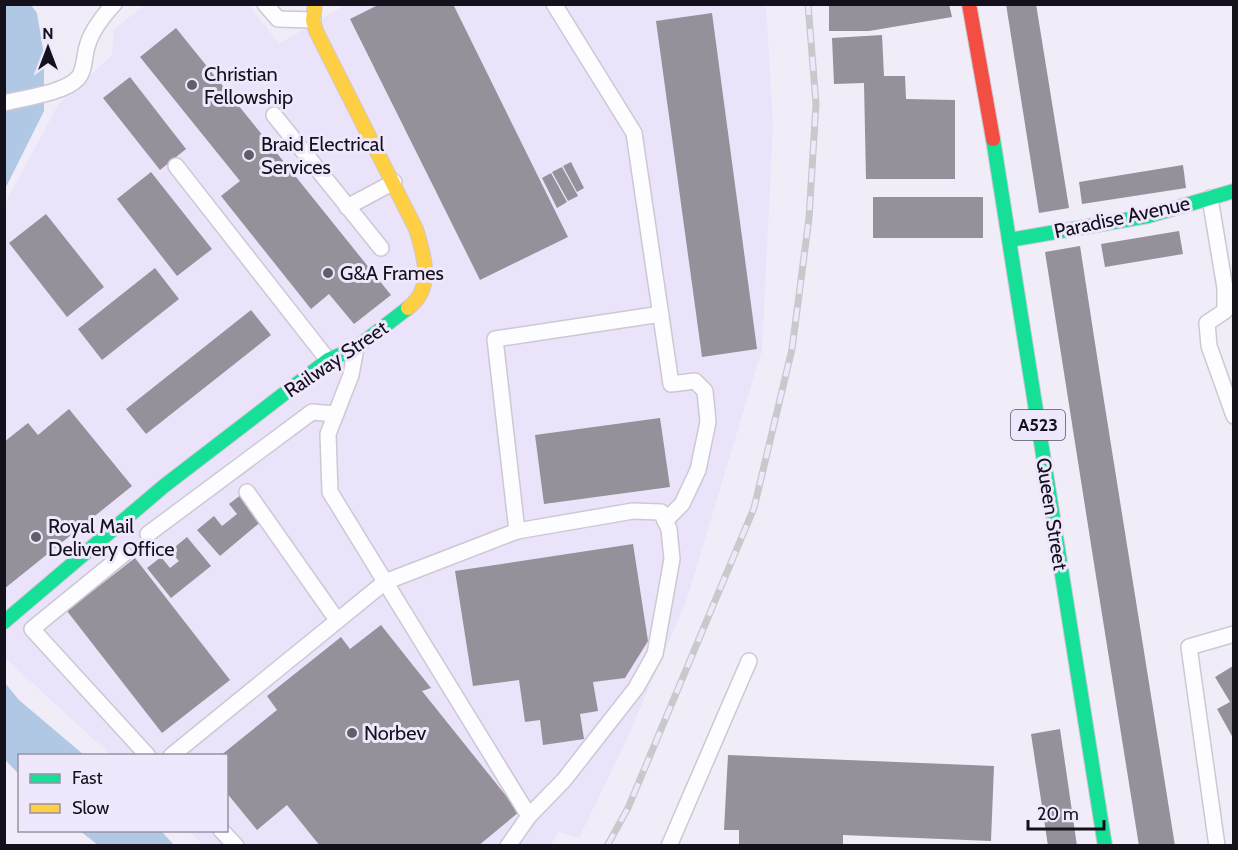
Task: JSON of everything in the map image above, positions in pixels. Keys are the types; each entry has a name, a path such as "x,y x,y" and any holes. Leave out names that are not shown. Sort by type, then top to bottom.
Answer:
{"street":[{"path":"313,20 315,4"},
{"name":"Queen Street","path":"969,4 1010,240 1106,846"},
{"name":"Railway Street","path":"4,622 164,486 328,360 356,348 414,304 425,284 425,259 416,229 313,20"},
{"name":"Paradise Avenue","path":"1010,240 1148,216 1233,191"}],"lane":[{"path":"4,103 62,88 78,79 82,72 87,46 103,17 114,4"},
{"path":"265,4 278,19 313,20"},
{"path":"554,4 634,134 671,384 695,381 705,391 708,422 698,470 682,504 665,521"},
{"path":"274,115 381,248"},
{"path":"176,166 328,360"},
{"path":"347,207 394,182"},
{"path":"1210,198 1225,288 1225,311 1207,323 1209,346 1233,416"},
{"path":"517,531 495,339 661,315"},
{"path":"356,348 351,375 328,434 330,492 529,816"},
{"path":"148,534 312,412 336,414"},
{"path":"247,492 337,620"},
{"path":"173,754 385,582 517,531 633,511 661,512 669,529 672,559 655,654 636,688 564,780 529,816 508,846"},
{"path":"124,554 32,629 146,754"},
{"path":"1217,846 1189,647 1233,634"},
{"path":"669,846 748,661"},
{"path":"222,832 236,846"}],"shaded area":[{"path":"145,5 249,5 279,44 345,5 766,5 773,125 762,350 686,602 626,741 579,838 559,832 550,846 203,845 190,832 228,832 228,754 110,754 5,658 4,205 58,105 112,55 114,29"}],"water":[{"path":"5,5 31,5 37,13 44,55 44,111 5,189"},
{"path":"5,683 19,700 83,754 18,754 18,773 5,760"},
{"path":"81,832 162,832 174,845 98,845"}],"building":[{"path":"380,4 453,4 568,237 480,280 350,19"},
{"path":"829,4 949,4 952,17 869,31 829,31"},
{"path":"1006,4 1036,4 1069,208 1039,213"},
{"path":"712,13 757,349 702,357 656,21"},
{"path":"176,28 391,295 354,324 329,294 311,309 221,196 240,181 140,57"},
{"path":"882,35 884,76 905,76 906,99 955,100 955,179 866,179 864,83 834,84 832,38"},
{"path":"130,77 186,149 160,170 103,98"},
{"path":"571,162 584,188 577,192 563,166"},
{"path":"1183,165 1186,188 1082,204 1079,182"},
{"path":"562,167 578,196 568,201 552,172"},
{"path":"151,172 212,249 177,276 117,199"},
{"path":"551,173 567,202 557,208 542,178"},
{"path":"873,197 983,197 983,238 873,238"},
{"path":"46,214 104,287 67,317 9,243"},
{"path":"1179,231 1183,254 1105,267 1101,244"},
{"path":"1080,246 1175,846 1139,846 1101,608 1045,252"},
{"path":"155,268 179,299 102,360 78,329"},
{"path":"251,310 271,335 146,434 126,409"},
{"name":"Royal Mail Delivery Office","path":"69,409 132,486 4,589 4,442 28,423 38,435"},
{"path":"660,418 670,487 544,504 535,435"},
{"path":"242,494 263,520 220,556 197,530 214,516 222,526 237,514 229,504"},
{"path":"187,537 211,566 171,598 147,568 161,557 170,568 179,561 170,551"},
{"path":"633,544 648,641 625,678 593,682 598,711 580,714 584,739 543,745 540,720 525,722 519,680 473,686 455,571"},
{"path":"135,558 230,680 162,733 67,611"},
{"name":"Norbev","path":"381,625 431,688 422,691 519,812 478,846 320,846 287,805 257,830 228,794 228,754 222,754 277,710 267,696 341,637 350,649"},
{"path":"1233,666 1233,738 1217,709 1230,702 1215,677"},
{"path":"1060,729 1077,846 1048,846 1031,734"},
{"path":"728,755 994,766 991,841 843,835 843,846 739,846 739,830 724,830"}],"railway":[{"path":"607,846 628,808 754,508 792,349 809,218 816,104 808,4"}],"traffic: fast":[{"path":"993,139 1105,846"},
{"path":"1010,240 1148,216 1234,191"},
{"path":"4,622 164,486 328,360 356,348 408,308"}],"traffic: slow":[{"path":"315,4 313,20 316,31 416,229 424,260 425,281 422,291 408,308"}],"traffic: jam":[{"path":"969,4 993,139"}],"place":[{"name":"Christian Fellowship","path":"192,85"},
{"name":"Braid Electrical Services","path":"249,155"},
{"name":"G&A Frames","path":"328,273"},
{"name":"Royal Mail Delivery Office","path":"36,537"},
{"name":"Norbev","path":"352,733"}]}
